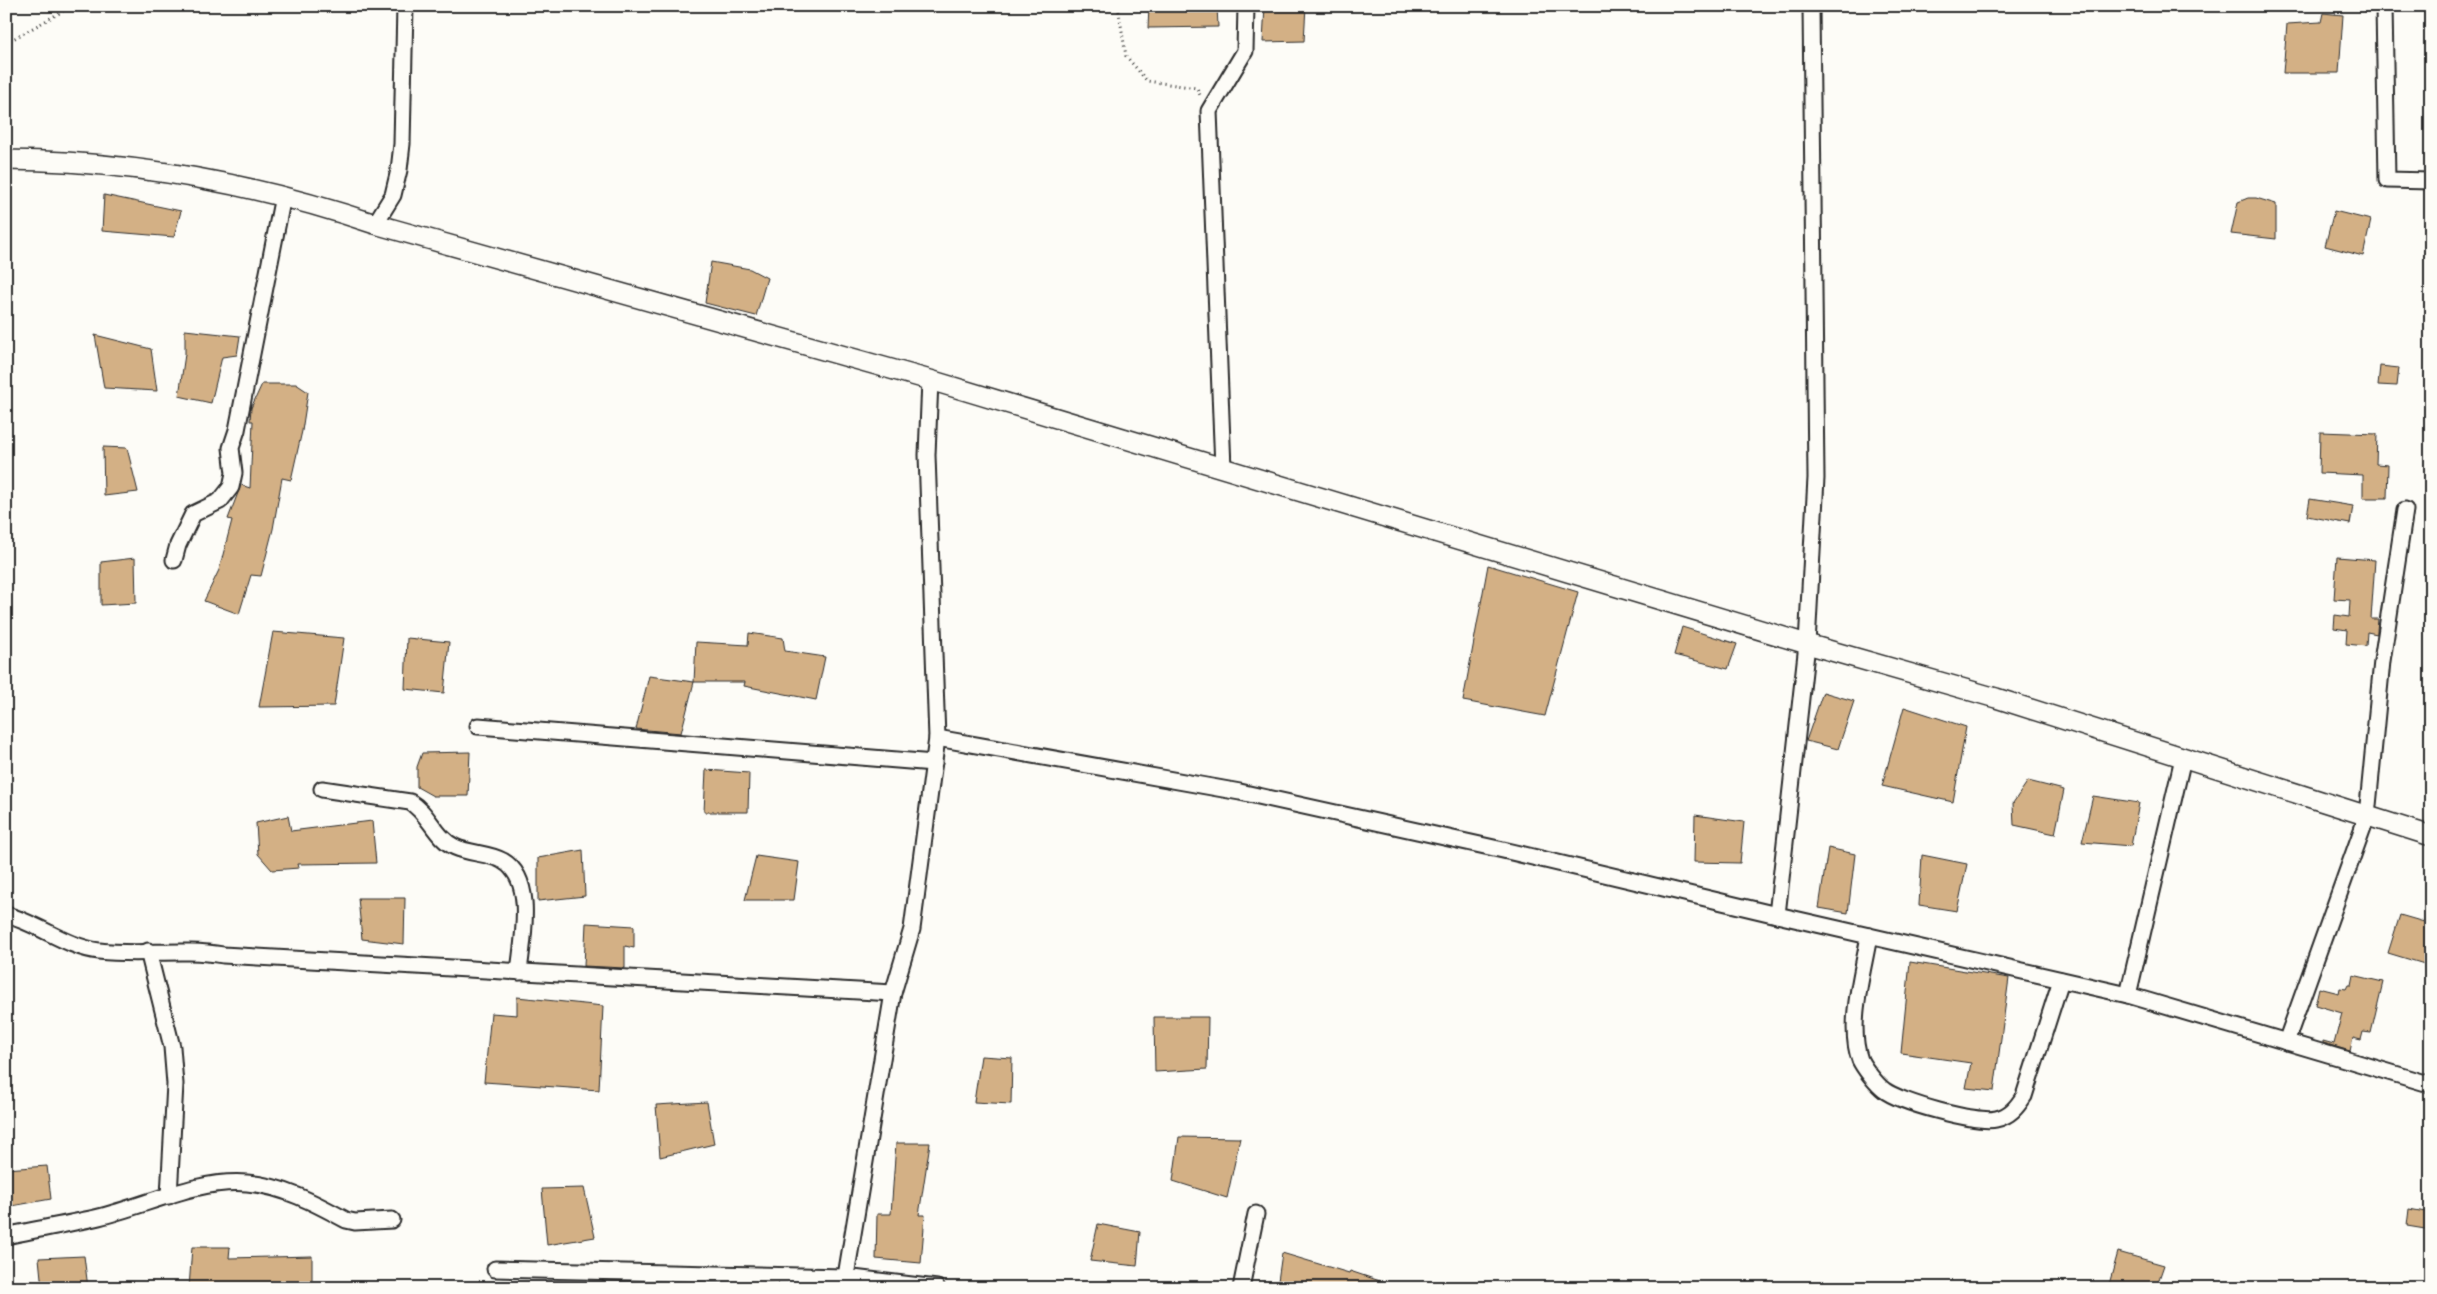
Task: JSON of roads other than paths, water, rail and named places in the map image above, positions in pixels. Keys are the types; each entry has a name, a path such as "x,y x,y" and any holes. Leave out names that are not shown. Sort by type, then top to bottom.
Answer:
{"street":[{"path":"375,224 393,195 399,170 402,144 405,6"},
{"path":"1223,468 1209,111 1245,51 1246,6"},
{"path":"1777,915 1807,644 1816,478 1811,6"},
{"path":"2384,6 2387,180 2431,181"},
{"path":"6,160 66,161 142,170 283,196 375,224 930,380 1807,644 1996,698 2431,836"},
{"path":"174,560 178,545 193,514 220,501 231,487 234,473 231,448 241,411 283,196"},
{"path":"844,1282 893,993 912,928 937,738 927,455 930,380"},
{"path":"2286,1042 2367,816 2382,661 2405,510"},
{"path":"478,726 934,763"},
{"path":"937,738 1240,792 1503,850 2128,995 2429,1084"},
{"path":"2128,995 2183,758"},
{"path":"322,789 410,802 419,807 441,836 455,847 503,861 514,871 521,884 526,911 519,972"},
{"path":"6,915 87,948 101,951 204,952 223,955 893,993"},
{"path":"1869,936 1856,1010 1856,1038 1860,1061 1884,1090 1918,1106 1995,1120 2016,1109 2024,1096 2061,980"},
{"path":"148,951 172,1047 176,1084 169,1196"},
{"path":"6,1236 100,1217 216,1183 247,1183 273,1187 296,1194 346,1220 355,1222 392,1220"},
{"path":"1241,1288 1256,1214"},
{"path":"495,1269 844,1282 937,1288"}]}
